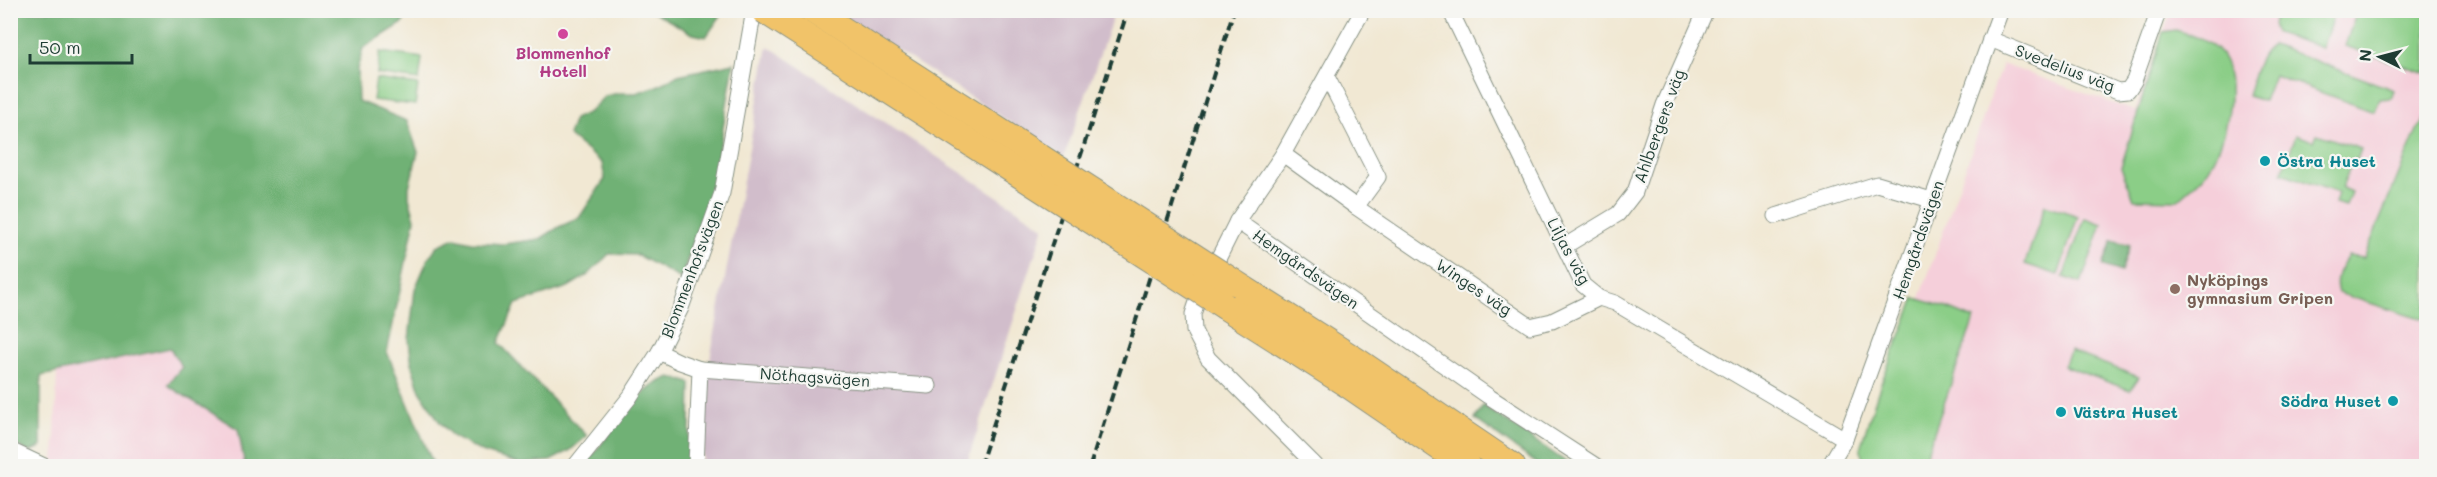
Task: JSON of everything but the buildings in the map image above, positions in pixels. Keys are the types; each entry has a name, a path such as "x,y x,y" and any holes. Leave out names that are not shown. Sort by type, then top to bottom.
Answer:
{"highway":[{"path":"764,10 1350,386 1467,466"},
{"path":"812,10 1399,390 1512,466"}],"street":[{"name":"Blommenhofsvägen","path":"575,466 630,397 659,352 681,308 722,193 754,10"},
{"path":"1237,221 1283,153 1363,10"},
{"name":"Liljas väg","path":"1450,10 1583,285 1599,298 1615,303 1845,439"},
{"name":"Ahlbergers väg","path":"1565,246 1618,214 1635,192 1664,105 1706,10"},
{"name":"Hemgårdsvägen","path":"1829,466 1845,439 2001,10"},
{"name":"Svedelius väg","path":"1990,39 2118,91 2128,90 2134,81 2159,10"},
{"path":"1327,77 1378,177 1356,207"},
{"name":"Winges väg","path":"1283,153 1356,207 1530,326 1552,321 1599,298"},
{"path":"1776,216 1877,184 1931,200"},
{"name":"Hemgårdsvägen","path":"1316,466 1208,358 1194,331 1193,314 1198,299 1237,221 1488,396 1596,466"},
{"name":"Nöthagsvägen","path":"659,352 700,369 929,386"},
{"path":"696,466 700,369"},
{"path":"14,455 44,466"}],"shaded area":[{"path":"836,11 1115,11 1064,157"},
{"name":"Nyköpings gymnasium Gripen","path":"2171,11 2426,11 2426,466 1861,466 2002,64 2135,111"},
{"path":"768,46 1044,227 966,466 702,466 705,386"},
{"path":"170,348 182,367 167,385 238,429 245,466 59,466 54,464 57,372"}],"green space":[{"path":"10,11 407,11 403,23 363,48 357,69 358,101 407,121 418,152 409,187 409,197 415,219 387,352 433,464 445,466 245,466 238,429 167,385 182,367 170,348 41,376 41,447 29,452 11,442"},
{"path":"652,11 724,11 706,37 693,34"},
{"path":"2277,11 2335,11 2322,48 2276,33 2273,24"},
{"path":"2357,11 2426,11 2426,73 2345,46"},
{"path":"2176,30 2208,43 2217,50 2225,62 2230,94 2224,131 2212,164 2204,175 2177,200 2134,199 2121,167 2163,32"},
{"path":"2273,45 2394,90 2391,98 2380,99 2374,112 2274,75 2264,101 2248,96 2259,60"},
{"path":"380,52 422,58 419,80 377,74"},
{"path":"734,63 714,181 681,279 637,255 609,254 588,275 568,287 516,304 499,343 587,436 569,451 550,461 520,464 482,452 453,437 439,421 420,391 412,366 409,340 415,289 428,259 437,246 455,238 472,242 504,244 540,239 579,218 605,179 602,163 568,135 574,119 589,112 605,96 636,93 657,86 678,75"},
{"path":"376,79 418,85 415,105 373,100"},
{"path":"2426,116 2426,317 2420,319 2338,293 2336,283 2340,269 2348,256 2364,258 2417,130"},
{"path":"2317,134 2361,149 2357,160 2353,159 2342,188 2351,192 2346,206 2335,203 2338,193 2282,173 2296,135 2314,141"},
{"path":"2045,205 2078,216 2058,275 2025,264"},
{"path":"2085,218 2102,224 2081,283 2063,277"},
{"path":"2112,240 2130,245 2121,272 2103,266"},
{"path":"1915,298 1974,319 1922,466 1865,466 1860,448 1880,386"},
{"path":"2070,351 2139,377 2130,390 2064,366"},
{"path":"670,377 691,383 689,466 583,466 634,403 657,383"},
{"path":"1483,406 1572,466 1540,466 1475,419"}],"railway":[{"path":"980,466 1128,10"},
{"path":"1090,466 1234,10"}],"place":[{"name":"Blommenhof Hotell","path":"563,34"},
{"name":"Östra Huset","path":"2265,161"},
{"name":"Nyköpings gymnasium Gripen","path":"2175,289"},
{"name":"Södra Huset","path":"2393,401"},
{"name":"Västra Huset","path":"2061,412"}]}
